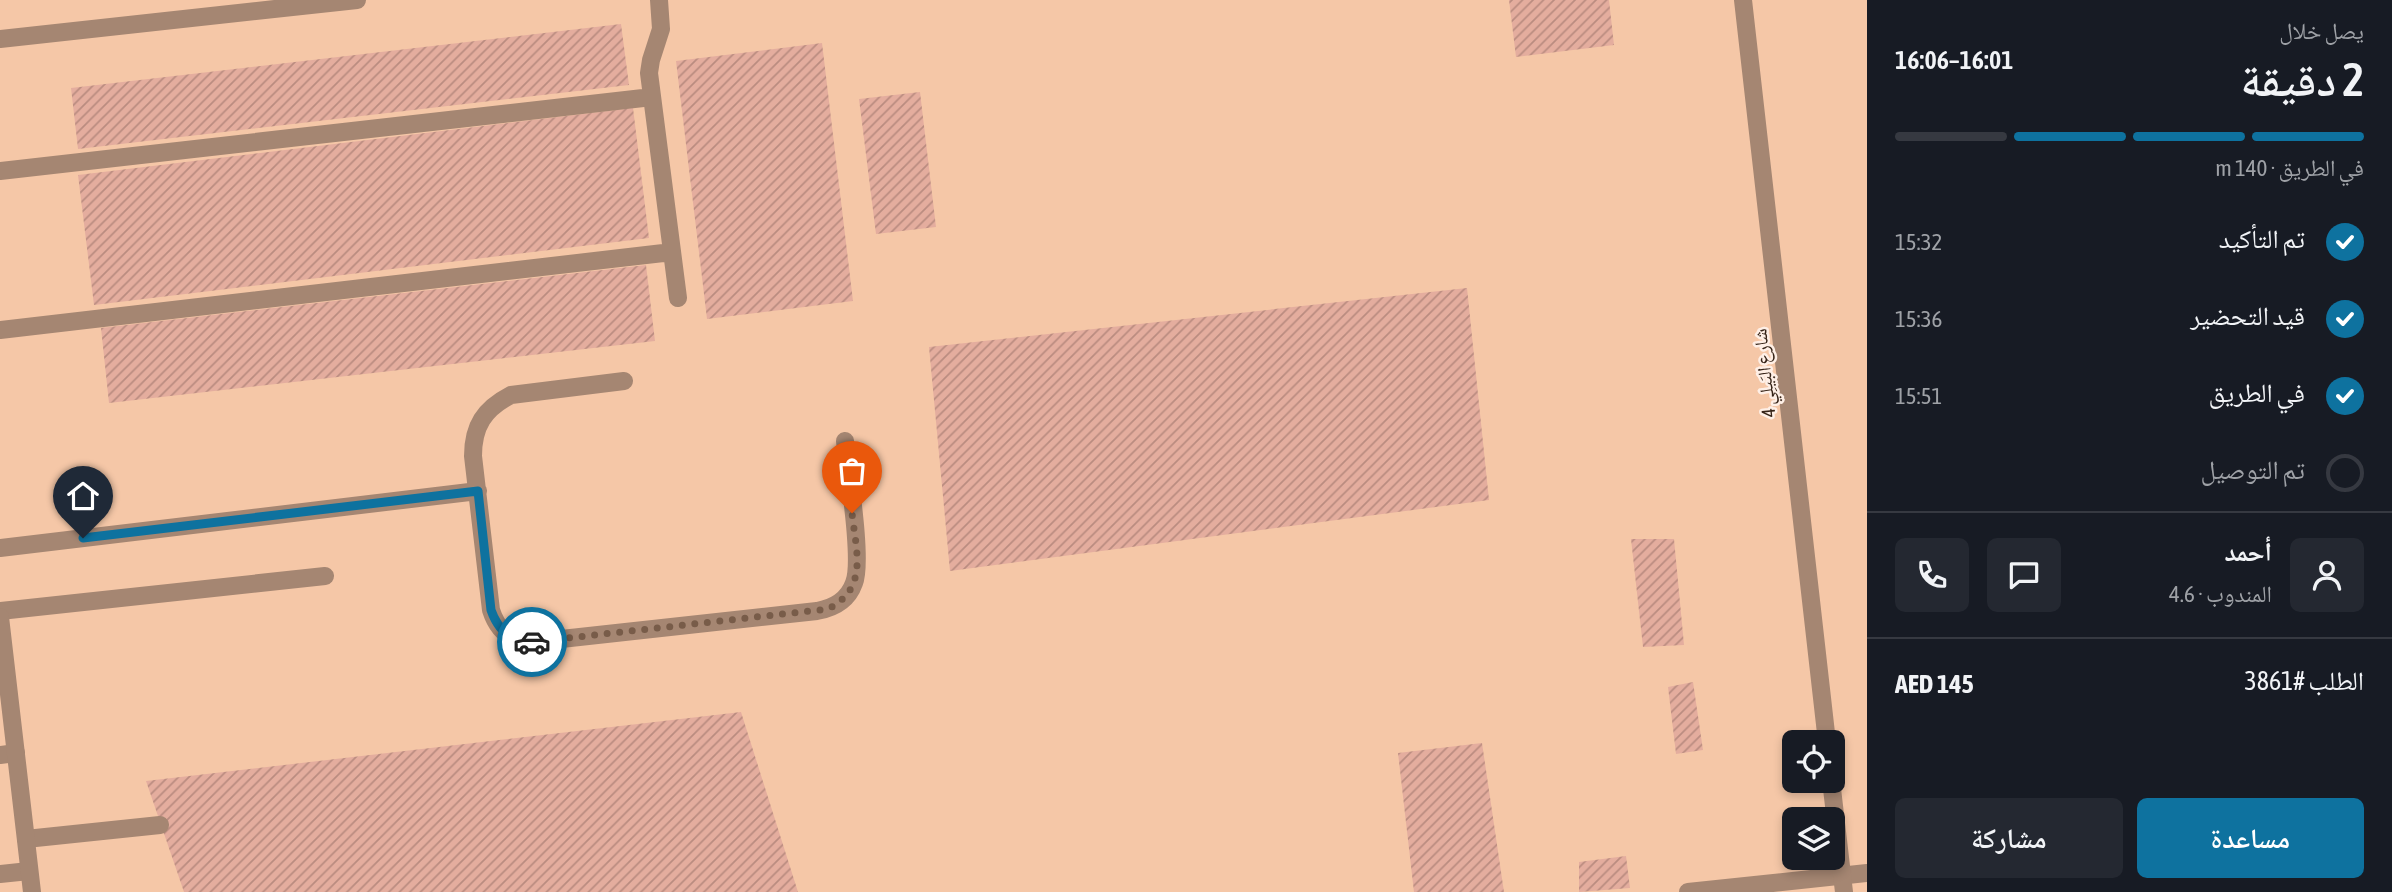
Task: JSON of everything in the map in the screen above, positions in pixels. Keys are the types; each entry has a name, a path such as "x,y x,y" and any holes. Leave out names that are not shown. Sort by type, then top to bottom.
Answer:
{"street":[{"path":"0,39 357,0"},
{"path":"659,0 661,29 650,60 649,73 678,298"},
{"name":"شارع البَيلِي 4","path":"1743,0 1826,730"},
{"path":"0,171 652,97"},
{"path":"0,330 672,252"},
{"path":"624,381 511,395 497,402 481,419 473,440 491,610 495,621 511,638 534,642 828,609 848,595 857,573 845,441"},
{"path":"0,548 478,491"},
{"path":"0,611 325,576"},
{"path":"0,617 8,754 26,839 32,892"},
{"path":"1832,793 1843,884"},
{"path":"26,839 160,825"},
{"path":"0,874 29,871"},
{"path":"1688,892 1843,884 1867,873"}],"building":[{"path":"1509,0 1609,0 1614,45 1516,57"},
{"path":"621,24 629,85 78,149 71,88"},
{"path":"822,43 853,301 707,319 676,61"},
{"path":"920,92 936,227 876,234 859,99"},
{"path":"633,108 649,238 94,305 78,175"},
{"path":"646,265 655,341 109,403 101,328"},
{"path":"1467,288 1489,500 950,571 929,347"},
{"path":"1631,539 1674,539 1684,645 1643,647"},
{"path":"1693,682 1703,750 1676,754 1668,687"},
{"path":"741,712 798,892 184,892 146,781"},
{"path":"1482,743 1504,892 1414,892 1398,753"},
{"path":"1626,856 1630,888 1579,892 1579,862"}],"way so far":[{"path":"532,642 828,609 848,595 857,573 852,513"}],"route":[{"path":"83,538 478,491 491,610 502,631 511,638 532,642"}]}
